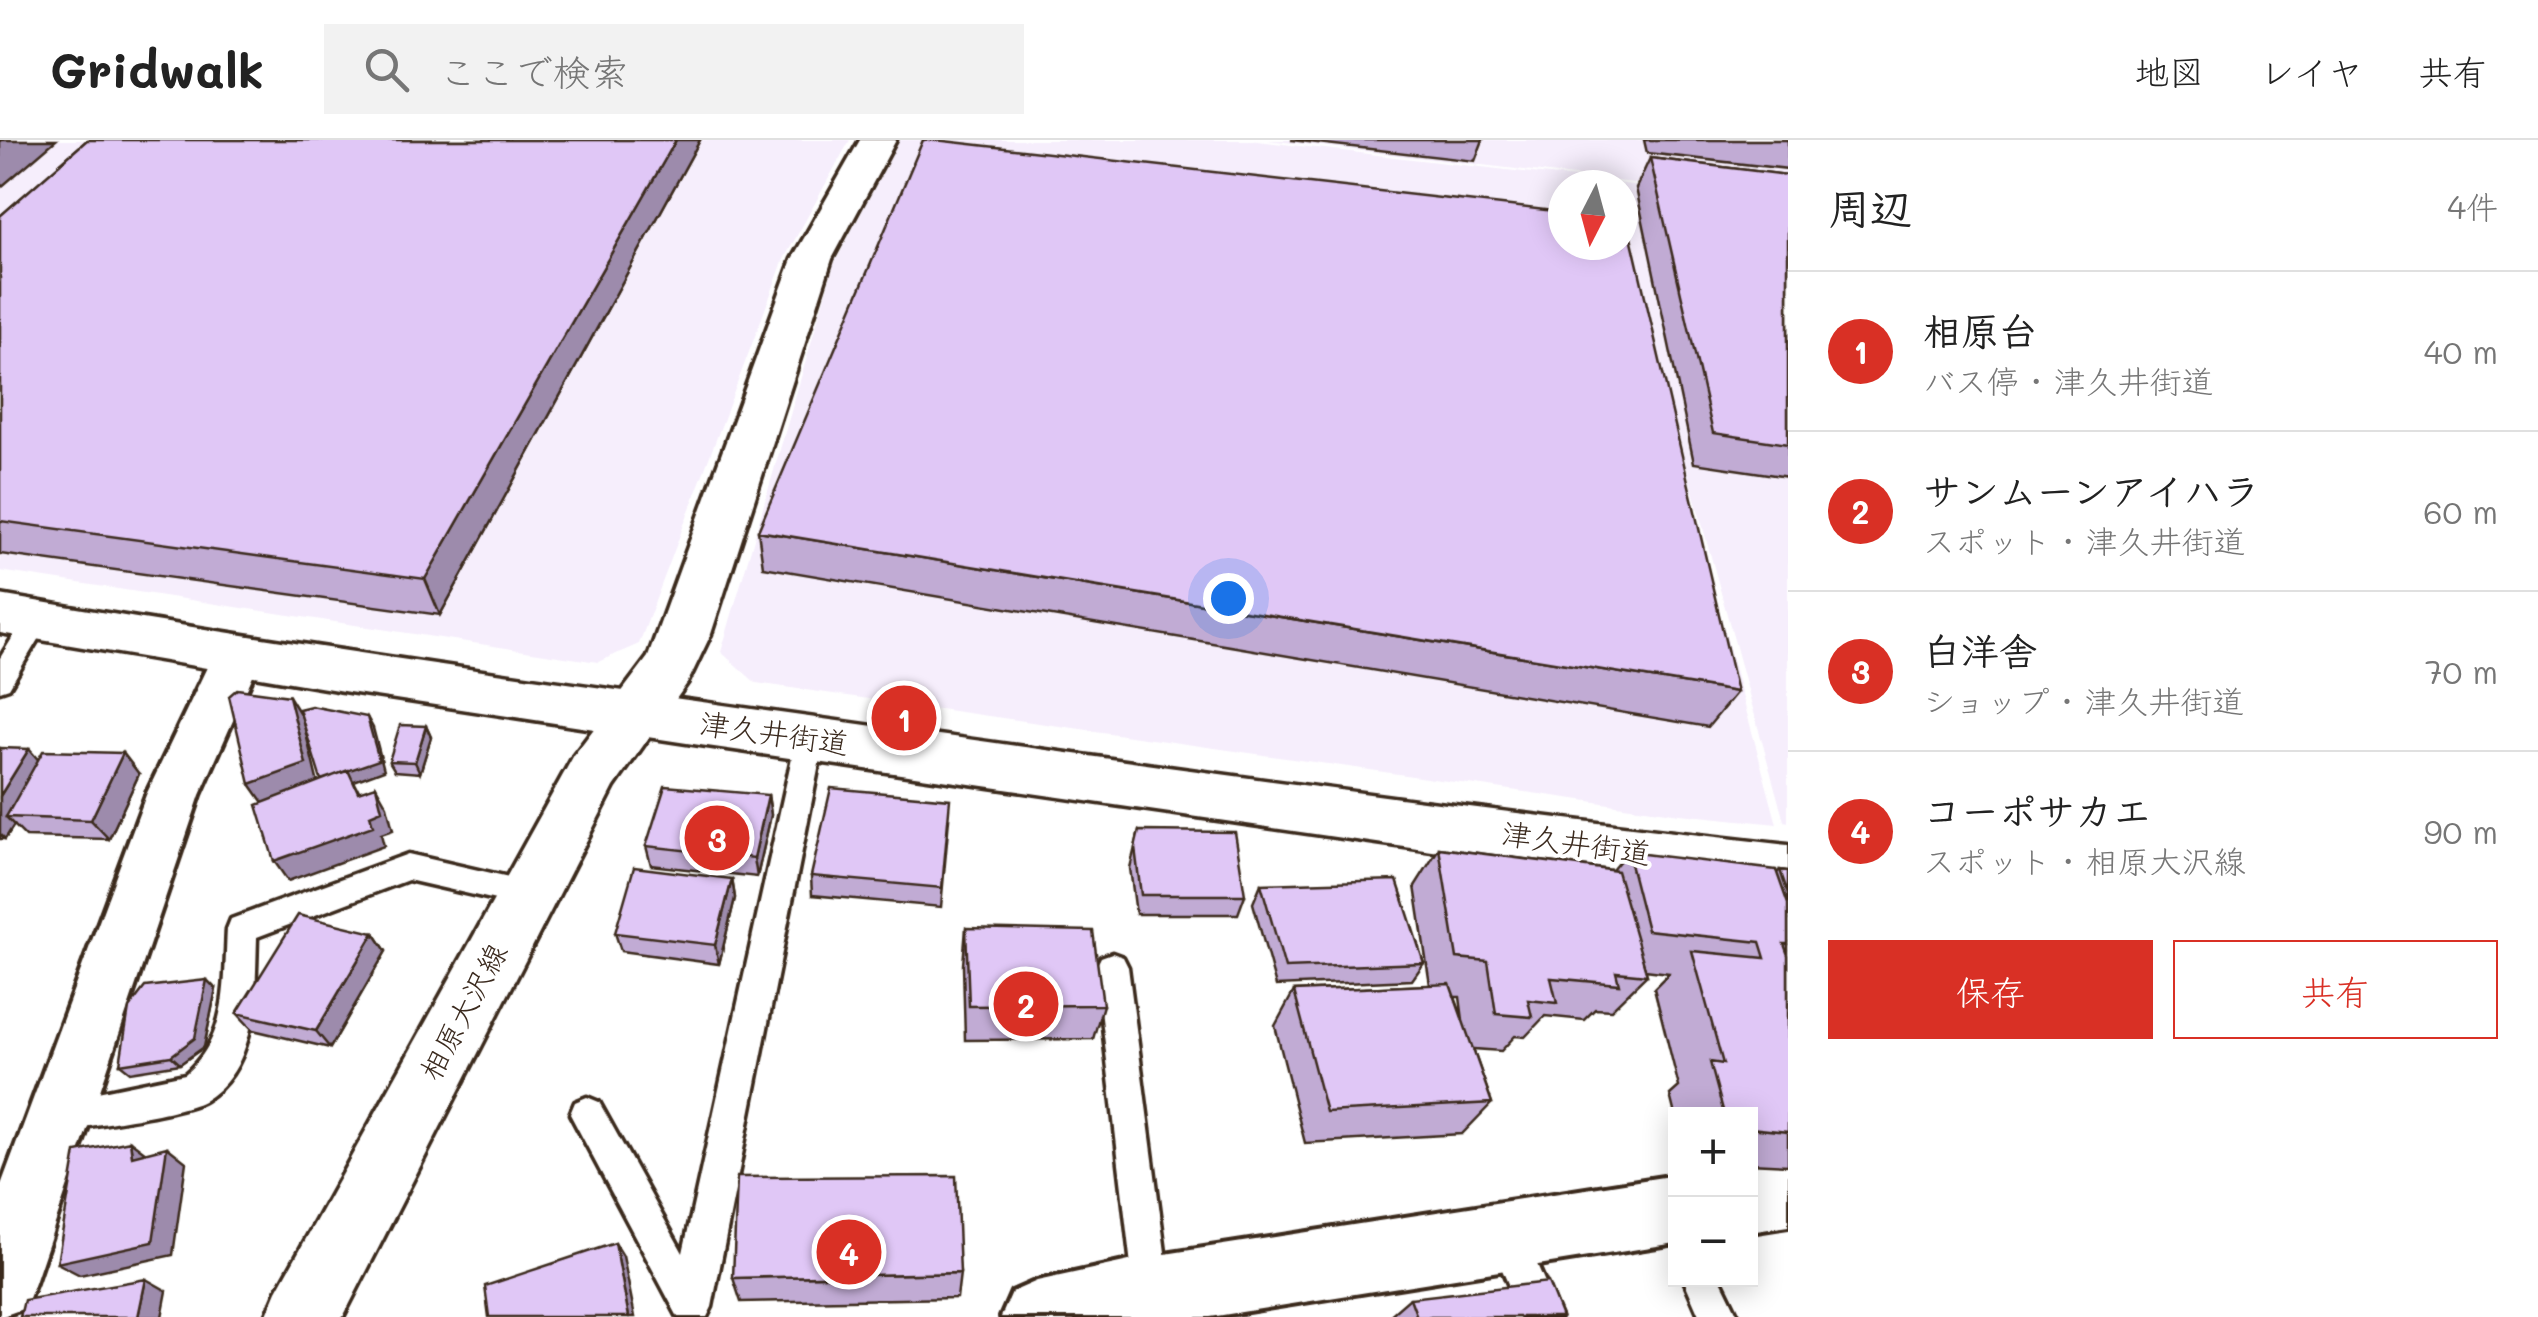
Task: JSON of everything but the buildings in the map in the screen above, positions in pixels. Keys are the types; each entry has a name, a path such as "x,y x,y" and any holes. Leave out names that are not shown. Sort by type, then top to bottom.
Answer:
{"main road":[{"name":"相原大沢線","path":"304,1317 594,771 669,668 685,634 808,272 878,140"},
{"name":"津久井街道","path":"18,618 237,655 810,739 1788,871"}],"street":[{"path":"0,1283 173,795 237,655"},
{"path":"1756,1197 1788,1192"},
{"path":"1037,1317 1152,1291 1668,1215"}],"lane":[{"path":"0,681 18,618"},
{"path":"695,1310 810,739"},
{"path":"60,1114 193,1089 211,1076 224,1061 234,1038 242,929 408,867 526,894"},
{"path":"1112,967 1152,1291"},
{"path":"587,1114 695,1310"},
{"path":"1506,1236 1541,1317"},
{"path":"1705,1287 1720,1317"}],"shaded area":[{"path":"0,140 850,140 784,259 639,644 598,662 0,571"},
{"path":"900,140 1249,140 1548,175 1548,260 1624,260 1777,824 1680,814 756,683 721,652 834,264"},
{"path":"1267,140 1788,140 1788,201 1638,183 1638,170 1548,173"},
{"path":"1638,186 1788,204 1788,822 1784,821 1629,260 1638,260"}],"place":[{"name":"相原台","path":"904,718"},
{"name":"白洋舎","path":"717,838"},
{"name":"サンムーンアイハラ","path":"1026,1004"},
{"name":"コーポサカエ","path":"849,1252"}]}
